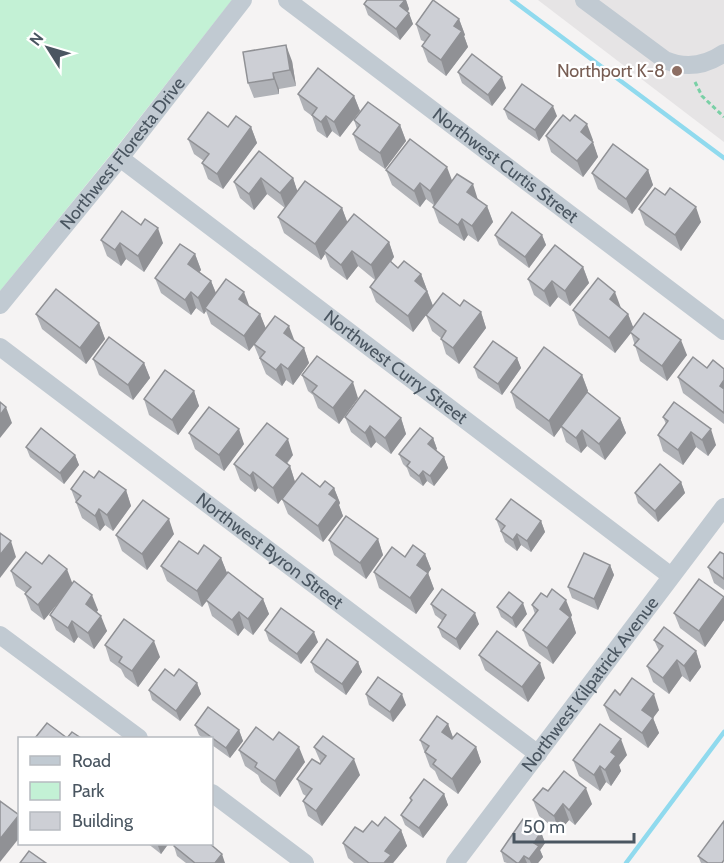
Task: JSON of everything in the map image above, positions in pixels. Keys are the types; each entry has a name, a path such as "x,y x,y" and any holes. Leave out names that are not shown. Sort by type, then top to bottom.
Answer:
{"street":[{"name":"Northwest Floresta Drive","path":"0,305 120,159 243,0"},
{"name":"Northwest Curtis Street","path":"287,0 724,331"},
{"path":"584,0 665,60 676,65 693,66 706,63 724,53"},
{"name":"Northwest Curry Street","path":"120,159 671,576"},
{"name":"Northwest Byron Street","path":"0,347 538,754"},
{"name":"Northwest Kilpatrick Avenue","path":"455,863 724,507"},
{"path":"0,635 138,737"},
{"path":"213,794 305,863"}],"path":[{"path":"693,66 695,83 702,96 724,117"}],"shaded area":[{"name":"Northport K-8","path":"538,0 724,0 724,142"}],"green space":[{"path":"0,0 232,0 0,291"}],"building":[{"path":"367,0 405,0 400,6 409,13 396,29 364,4"},
{"path":"433,0 459,19 454,26 462,31 441,60 422,46 430,35 416,24"},
{"path":"286,45 290,70 273,73 274,79 248,83 243,52"},
{"path":"472,54 502,77 488,95 458,72"},
{"path":"318,68 354,96 334,122 326,116 321,122 312,115 317,108 298,94"},
{"path":"522,84 553,106 535,130 504,109"},
{"path":"368,102 400,125 380,153 353,134 360,125 354,120"},
{"path":"208,112 228,127 236,116 251,127 217,174 202,163 209,154 188,139"},
{"path":"563,115 570,121 575,115 587,124 581,132 593,142 577,161 546,136"},
{"path":"410,139 447,167 430,191 420,183 414,191 386,170"},
{"path":"613,144 648,170 626,199 592,173"},
{"path":"259,151 293,178 280,193 261,178 249,194 234,182"},
{"path":"457,174 473,184 467,192 487,206 472,226 462,219 458,225 433,207"},
{"path":"305,181 342,208 315,244 278,217"},
{"path":"655,188 665,195 670,188 696,207 675,235 639,209"},
{"path":"122,211 141,225 145,219 158,228 138,256 120,243 115,250 101,240"},
{"path":"512,212 542,235 525,257 495,235"},
{"path":"354,214 389,242 371,265 352,251 341,265 324,251"},
{"path":"180,244 195,254 188,264 211,281 198,298 191,292 185,300 155,278"},
{"path":"555,245 583,267 565,291 552,281 544,291 528,279"},
{"path":"390,261 398,268 404,261 421,274 415,281 427,291 408,316 370,287"},
{"path":"598,278 615,292 610,299 628,314 609,338 573,310"},
{"path":"226,279 244,292 239,299 260,314 244,336 205,308"},
{"path":"56,289 99,323 80,348 36,314"},
{"path":"443,293 460,306 464,300 481,312 453,348 441,339 446,331 426,315"},
{"path":"644,313 681,340 662,366 634,345 639,339 630,332"},
{"path":"275,316 289,326 284,333 304,348 288,369 281,364 276,370 260,358 265,352 254,344"},
{"path":"109,337 144,363 128,385 93,359"},
{"path":"493,341 517,358 498,384 474,367"},
{"path":"544,347 582,375 549,421 511,392"},
{"path":"317,356 353,382 333,408 312,392 317,386 302,375"},
{"path":"693,357 707,368 713,360 724,369 724,380 720,386 724,389 724,413 678,377"},
{"path":"165,370 194,391 172,420 144,399"},
{"path":"365,390 401,418 385,438 370,426 365,433 345,417"},
{"path":"587,392 620,418 599,444 582,430 576,438 561,426"},
{"path":"0,402 6,407 0,415"},
{"path":"674,402 711,429 702,440 691,432 678,450 658,435 668,421 663,417"},
{"path":"209,407 239,429 219,455 189,433"},
{"path":"267,423 288,439 276,455 290,466 273,488 253,472 250,476 234,464"},
{"path":"41,428 75,455 60,473 26,447"},
{"path":"420,428 433,438 428,444 444,457 430,476 423,471 419,476 407,466 410,462 399,454"},
{"path":"660,464 681,482 655,511 635,493"},
{"path":"84,471 94,478 99,471 126,490 107,515 99,509 95,516 76,502 81,496 71,489"},
{"path":"302,473 320,487 325,481 334,488 329,494 337,500 318,526 282,499"},
{"path":"511,499 541,521 527,541 517,534 513,540 501,531 505,526 496,519"},
{"path":"143,500 169,519 142,554 116,535"},
{"path":"346,516 378,539 360,563 329,540"},
{"path":"0,533 11,541 0,555"},
{"path":"179,541 198,554 204,545 221,558 197,591 161,566"},
{"path":"413,545 425,554 417,565 428,573 410,598 374,572 392,547 405,557"},
{"path":"26,552 42,564 49,555 67,569 38,605 25,594 31,587 11,571"},
{"path":"720,552 724,554 724,579 708,567"},
{"path":"584,553 610,565 594,599 568,587"},
{"path":"228,572 263,599 248,619 239,612 232,620 206,600"},
{"path":"699,579 724,597 699,631 674,613"},
{"path":"74,581 92,595 86,604 101,616 88,633 72,621 68,628 50,615"},
{"path":"442,589 475,613 456,639 438,627 446,615 431,604"},
{"path":"552,589 566,600 560,609 570,617 547,648 523,630 538,610 532,605 541,593 547,597"},
{"path":"509,592 523,603 512,618 497,607"},
{"path":"281,608 314,632 297,654 265,630"},
{"path":"124,619 154,641 132,671 119,662 122,657 105,645"},
{"path":"664,627 696,651 684,666 677,660 663,678 647,666 663,646 654,640"},
{"path":"497,631 540,663 522,687 479,655"},
{"path":"327,639 358,662 342,684 311,662"},
{"path":"165,669 174,676 179,669 197,683 176,711 149,690"},
{"path":"378,677 402,694 390,712 366,694"},
{"path":"632,678 654,694 642,710 653,718 642,733 604,705 615,690 620,695"},
{"path":"208,707 239,730 226,748 195,725"},
{"path":"437,716 448,724 442,732 452,739 457,733 476,747 452,779 433,764 436,760 425,752 429,746 420,740"},
{"path":"47,723 66,737 36,737"},
{"path":"600,724 621,739 611,752 616,756 605,770 600,766 594,775 573,760"},
{"path":"256,727 273,740 279,732 299,747 275,781 255,767 257,763 239,750"},
{"path":"72,732 80,737 68,737"},
{"path":"323,736 354,759 316,811 303,801 312,789 297,779 312,759 320,764 326,756 314,747"},
{"path":"564,771 586,788 569,810 563,804 554,816 533,800 543,788 548,791"},
{"path":"424,779 444,794 419,828 401,815"},
{"path":"0,801 18,816 0,839"},
{"path":"385,817 401,830 385,851 391,855 384,863 369,863 343,843 355,827 363,832 372,821 378,826"},
{"path":"523,819 541,832 534,843 539,846 529,859 524,856 517,863 501,851"},
{"path":"724,821 724,860 722,863 708,863 698,856"},
{"path":"211,845 222,854 215,863 195,863 174,846"},
{"path":"29,851 46,863 20,863"}],"waterway":[{"path":"512,0 724,158"},
{"path":"626,863 724,732"}],"place":[{"name":"Northport K-8","path":"677,71"}]}
